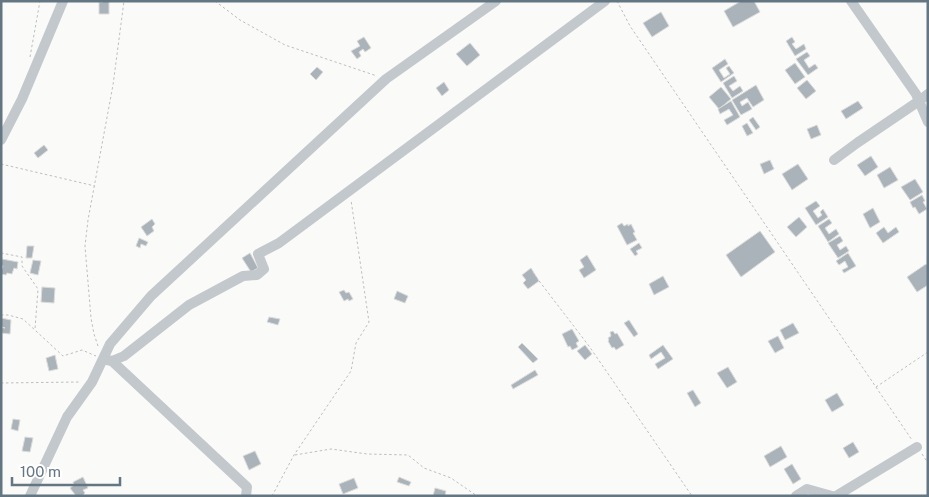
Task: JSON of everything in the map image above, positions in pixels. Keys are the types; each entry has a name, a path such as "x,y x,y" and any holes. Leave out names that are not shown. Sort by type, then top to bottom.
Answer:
{"street":[{"path":"1,140 22,99 63,1"},
{"path":"30,496 67,417 108,360 110,344 151,296 386,79 496,1"},
{"path":"108,360 124,356 189,305 243,276 257,275 264,269 258,254 279,242 604,1"},
{"path":"851,1 916,94 928,122"},
{"path":"834,160 928,94"},
{"path":"108,360 246,487 246,496"},
{"path":"836,496 917,447"},
{"path":"796,496 807,489 832,496"}],"path":[{"path":"29,60 40,1"},
{"path":"108,360 94,334 85,246 113,85 124,1"},
{"path":"215,1 240,20 285,45 386,79"},
{"path":"617,1 630,26 928,463"},
{"path":"1,164 95,186"},
{"path":"272,496 294,455 351,371 356,343 369,322 350,190"},
{"path":"1,253 22,257 22,266 38,289 34,330"},
{"path":"533,273 588,346 692,496"},
{"path":"1,315 23,319 64,356 82,350 108,360"},
{"path":"876,387 928,352"},
{"path":"1,383 92,382"},
{"path":"294,455 331,449 367,454 408,455 424,468 451,478 476,496"}],"building":[{"path":"109,1 109,14 99,14 99,2"},
{"path":"741,1 754,1 760,12 733,27 724,11"},
{"path":"661,12 669,26 652,37 643,23"},
{"path":"364,37 371,48 365,52 363,49 359,52 361,56 357,59 351,51 360,46 357,41"},
{"path":"792,37 795,42 792,44 796,49 804,44 806,49 795,56 786,41"},
{"path":"470,43 480,55 467,66 456,54"},
{"path":"807,52 810,56 804,60 809,68 815,64 818,68 808,75 796,59"},
{"path":"725,59 728,64 719,70 724,78 730,74 726,68 729,66 734,73 721,82 712,68"},
{"path":"795,63 805,77 795,84 785,70"},
{"path":"317,67 323,72 316,80 310,74"},
{"path":"734,76 737,81 729,86 733,91 740,86 743,91 732,98 723,83"},
{"path":"807,80 816,91 806,99 797,88"},
{"path":"444,82 449,90 442,96 436,88"},
{"path":"756,85 764,100 753,107 747,98 740,102 742,106 748,102 752,109 741,115 732,100"},
{"path":"721,87 731,99 719,109 709,97"},
{"path":"731,101 740,117 727,125 724,120 733,115 729,109 720,114 718,109"},
{"path":"858,101 863,108 846,119 841,111"},
{"path":"753,117 760,127 756,130 749,120"},
{"path":"747,123 753,133 747,136 742,126"},
{"path":"817,125 821,135 811,139 807,129"},
{"path":"44,145 48,150 38,158 34,153"},
{"path":"871,156 878,167 865,176 857,165"},
{"path":"770,160 774,169 764,174 760,164"},
{"path":"798,164 808,179 792,190 782,174"},
{"path":"890,167 898,180 884,188 877,175"},
{"path":"915,179 923,192 910,200 901,187"},
{"path":"922,195 927,209 919,214 910,202"},
{"path":"816,201 820,206 813,211 818,218 822,215 820,212 823,209 828,217 816,225 805,208"},
{"path":"873,208 880,222 870,228 863,214"},
{"path":"799,217 807,227 796,237 787,227"},
{"path":"152,219 155,224 152,227 154,231 147,236 141,227"},
{"path":"829,219 832,223 825,228 829,234 836,229 839,234 828,242 818,226"},
{"path":"622,223 624,226 631,224 637,240 627,245 617,226"},
{"path":"884,227 888,233 896,227 899,232 883,243 876,233"},
{"path":"760,231 775,252 741,277 726,255"},
{"path":"840,236 843,241 837,245 840,250 846,246 849,251 838,258 828,243"},
{"path":"139,238 148,242 146,246 141,244 140,248 136,246"},
{"path":"639,243 642,248 636,251 638,254 635,256 630,249"},
{"path":"27,246 34,246 32,258 26,258"},
{"path":"250,253 258,268 251,272 242,258"},
{"path":"848,253 856,266 844,273 842,270 848,267 845,261 839,265 836,261"},
{"path":"587,255 596,270 584,278 579,270 584,267 580,260"},
{"path":"2,259 18,262 17,269 14,268 12,274 1,274"},
{"path":"33,260 41,261 38,275 30,273"},
{"path":"926,264 928,266 928,285 917,292 907,277"},
{"path":"531,268 539,281 528,289 523,283 526,280 522,275"},
{"path":"663,276 669,287 654,295 649,284"},
{"path":"42,287 55,288 54,303 41,302"},
{"path":"344,290 346,293 349,292 353,299 344,301 339,292"},
{"path":"397,291 408,296 405,303 394,299"},
{"path":"269,317 280,319 278,325 267,322"},
{"path":"1,318 11,320 10,334 1,333"},
{"path":"629,320 638,334 634,337 624,323"},
{"path":"793,323 799,333 785,340 780,330"},
{"path":"572,329 579,341 576,343 578,347 572,350 570,346 568,347 562,334"},
{"path":"613,331 615,334 617,333 624,345 616,350 614,347 612,348 608,341 608,338 611,336 610,332"},
{"path":"778,336 784,348 775,353 768,341"},
{"path":"522,343 538,359 533,363 518,347"},
{"path":"585,345 592,354 585,360 577,351"},
{"path":"663,345 673,359 658,369 655,364 665,358 661,352 651,359 649,355"},
{"path":"55,355 58,369 49,371 46,358"},
{"path":"728,367 737,382 727,388 717,373"},
{"path":"535,370 538,375 513,389 511,385"},
{"path":"693,390 701,403 695,407 687,393"},
{"path":"837,393 844,405 832,412 825,400"},
{"path":"13,419 20,420 18,431 11,429"},
{"path":"25,437 33,438 30,452 22,451"},
{"path":"853,442 859,452 849,458 843,448"},
{"path":"781,446 787,457 770,467 764,456"},
{"path":"255,451 261,464 249,470 243,456"},
{"path":"792,464 801,479 793,484 784,469"},
{"path":"83,477 88,488 83,490 85,493 82,496 76,496 70,488 74,485 73,482"},
{"path":"399,477 411,482 409,486 397,482"},
{"path":"354,478 358,488 343,494 339,484"},
{"path":"435,488 446,491 445,496 433,496"}]}
